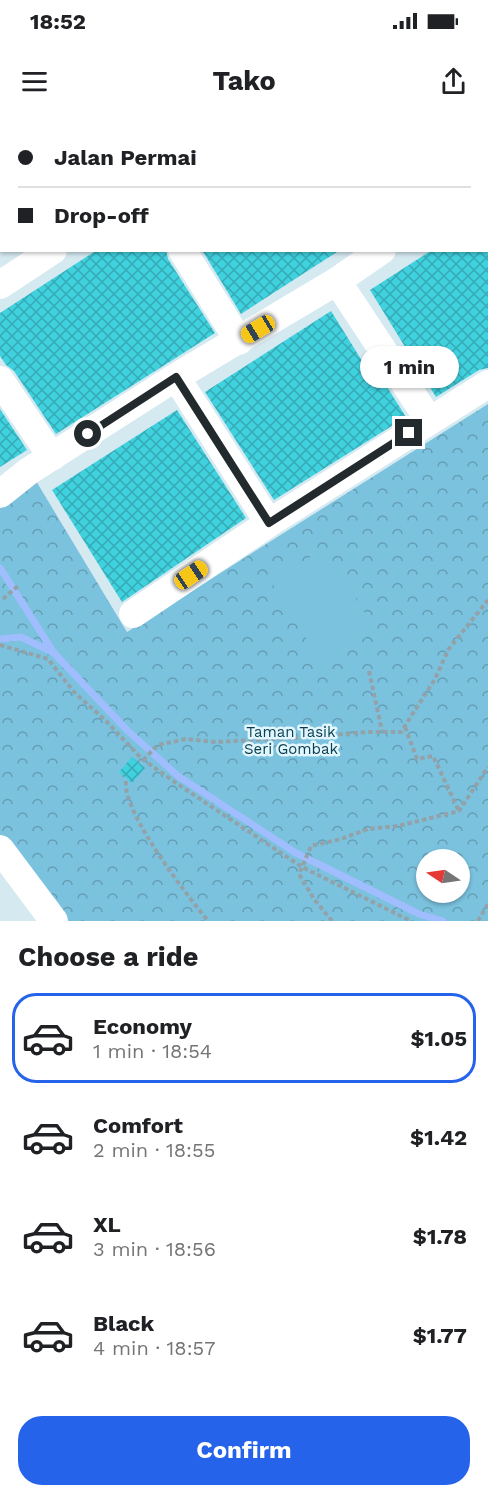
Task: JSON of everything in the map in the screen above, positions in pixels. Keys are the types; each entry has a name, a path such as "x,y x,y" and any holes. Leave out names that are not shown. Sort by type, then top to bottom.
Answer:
{"street":[{"path":"0,285 49,252"},
{"path":"183,252 239,341"},
{"path":"0,494 29,471 176,377 337,281 376,252"},
{"path":"337,281 429,420"},
{"path":"176,377 269,523"},
{"path":"0,380 52,457"},
{"path":"133,614 269,523 488,384"},
{"path":"0,849 54,921"}],"path":[{"path":"3,599 19,585"},
{"path":"142,759 158,745 186,739 216,742 382,731 401,732 435,679 448,650 488,600"},
{"path":"0,645 48,659 74,692 105,720 142,759 303,866 411,921"},
{"path":"369,671 382,731"},
{"path":"405,728 417,759 433,756 459,811"},
{"path":"332,921 314,899 299,874 311,846 368,830 398,826 459,811 488,767"},
{"path":"126,781 125,788 128,798 142,826 178,884 208,921"},
{"path":"478,921 488,904"}],"green space":[{"name":"Taman Tasik Seri Gombak","path":"488,404 488,921 56,921 0,844 0,495 30,471 127,632"},
{"path":"325,548 376,631 322,664 271,581"}],"building":[{"path":"94,252 166,252 168,259 215,333 56,434 14,371 0,356 0,313"},
{"path":"203,252 337,252 241,314"},
{"path":"429,252 488,252 488,368 479,370 436,397 370,290"},
{"path":"331,311 369,372 375,368 406,417 274,500 205,392"},
{"path":"0,409 27,450 0,467"},
{"path":"177,410 246,518 122,602 52,490"},
{"path":"132,757 145,768 132,783 119,772"}],"waterway":[{"path":"0,568 54,653 128,731 178,776 296,853 419,914 443,921"},
{"path":"0,639 21,637 54,653"}],"route":[{"path":"88,434 176,377 269,523 409,433"}]}
